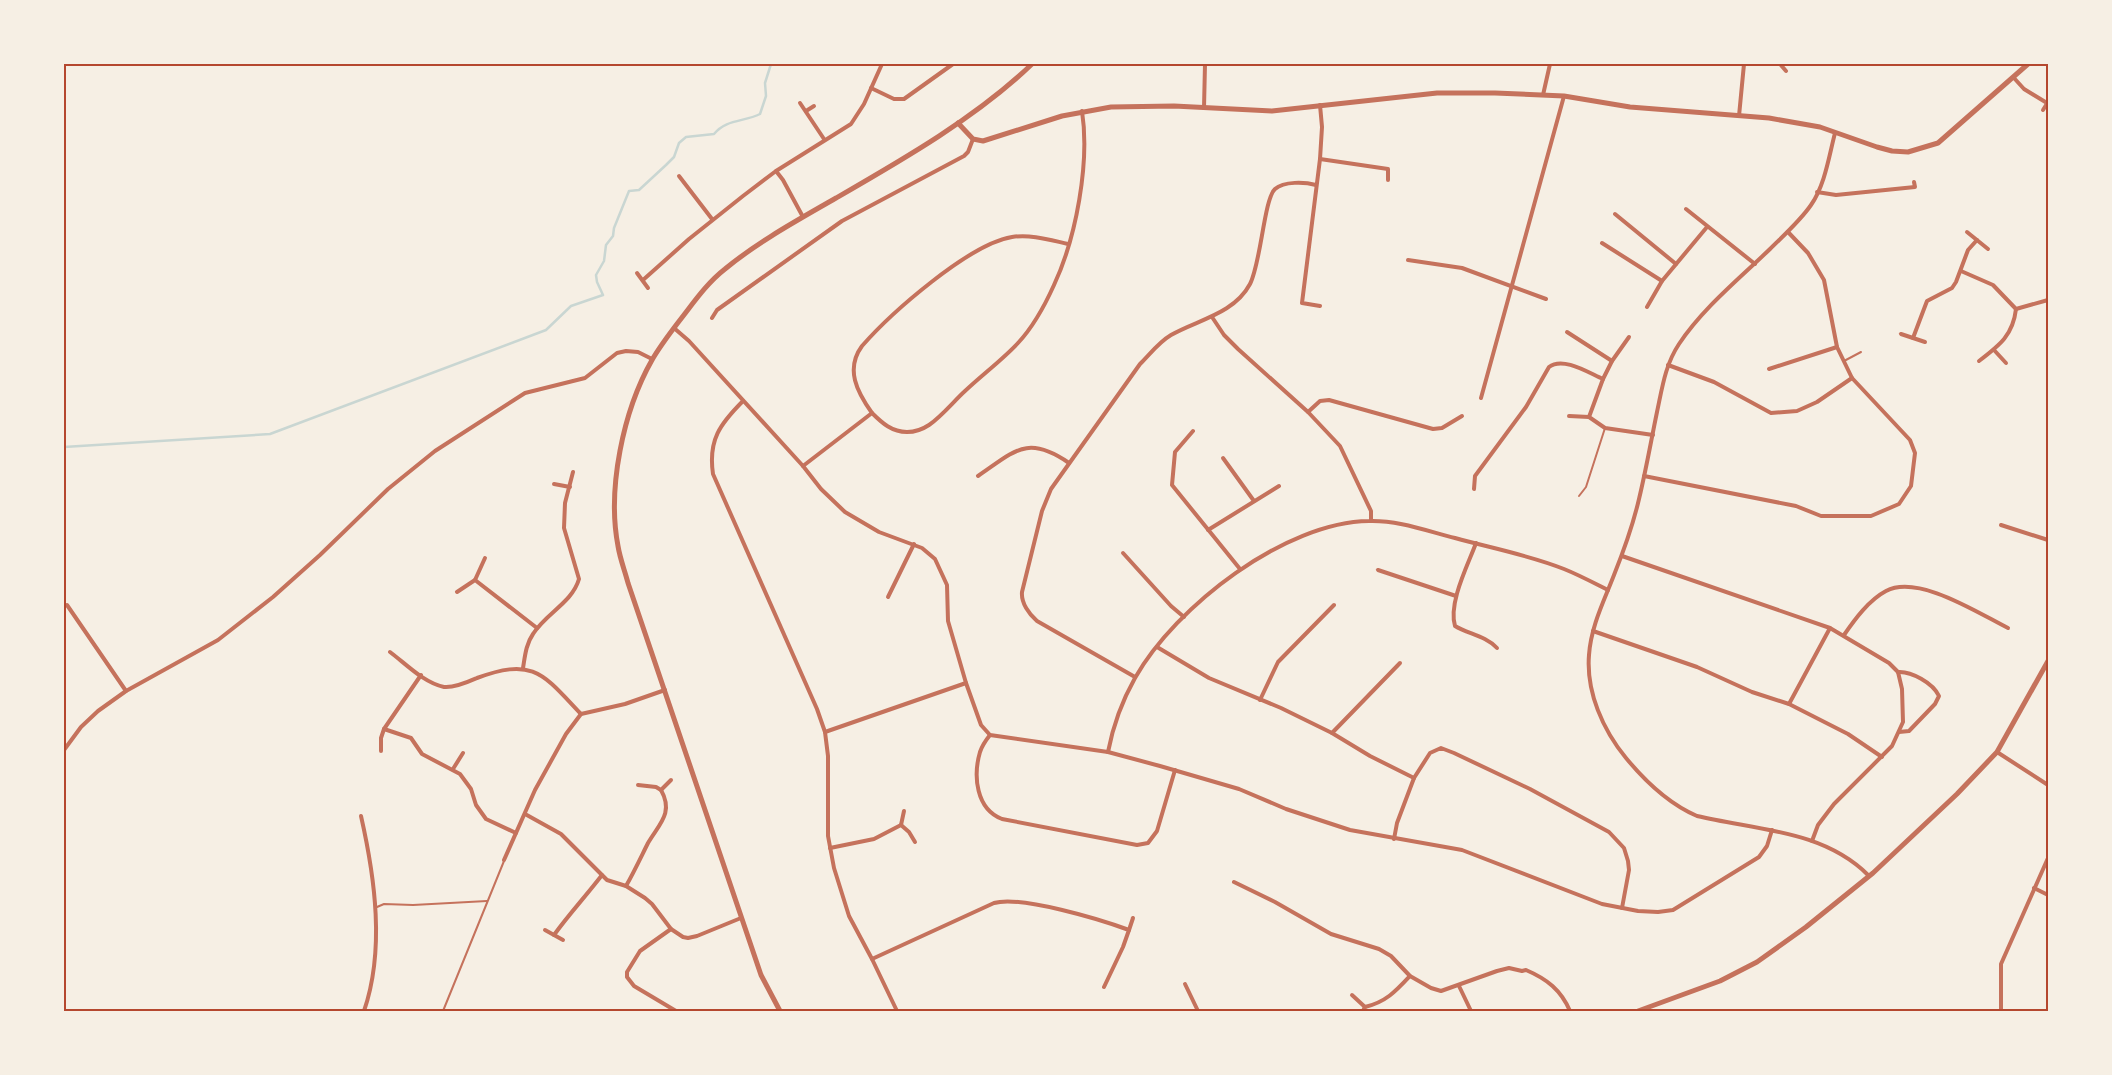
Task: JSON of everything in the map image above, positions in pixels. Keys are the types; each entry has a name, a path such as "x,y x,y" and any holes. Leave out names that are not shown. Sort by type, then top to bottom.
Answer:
{"street":[{"path":"643,280 712,220 776,171 824,139 851,124 858,116 882,64"},
{"path":"871,88 894,99 904,99 953,64"},
{"path":"780,1011 761,974 741,918 628,583 618,546 615,516 616,482 626,424 633,401 652,359 699,296 723,270 747,252 884,170 958,123 1032,64"},
{"path":"1204,108 1205,64"},
{"path":"1543,95 1550,64"},
{"path":"1739,116 1744,64"},
{"path":"1780,64 1786,71"},
{"path":"958,123 973,139 983,141 1035,123 1082,111 1139,106 1272,111 1437,93 1543,95 1605,101 1630,107 1769,118 1820,127 1892,151 1908,152 1938,143 2028,64"},
{"path":"2014,78 2024,89 2048,102 2043,110"},
{"path":"1482,398 1564,96"},
{"path":"800,103 824,139"},
{"path":"1320,105 1322,127 1320,159 1302,303 1320,306"},
{"path":"806,111 814,106"},
{"path":"1068,244 1029,236 1011,237 993,244 961,261 897,312 857,352 853,367 857,390 872,413 882,423 894,430 908,432 919,430 929,425 1018,342 1043,307 1054,285 1068,244 1077,209 1085,133 1082,111"},
{"path":"1835,133 1817,192 1810,206 1788,232 1698,320 1679,344 1668,365 1661,388 1653,435 1637,506 1622,556 1593,631 1589,668 1600,716 1612,739 1635,770 1654,788 1687,812 1719,821 1772,830 1812,841 1841,853 1868,875"},
{"path":"712,318 717,310 842,220 964,156 968,152 973,139"},
{"path":"1320,159 1388,169 1388,180"},
{"path":"776,171 784,180 803,217"},
{"path":"680,176 712,220"},
{"path":"1817,192 1836,195 1915,187 1914,182"},
{"path":"1135,677 1037,621 1029,613 1022,597 1046,500 1069,463 1140,364 1153,350 1171,335 1212,316 1244,294 1258,265 1267,209 1275,189 1284,185 1307,183 1316,185"},
{"path":"1686,209 1755,264"},
{"path":"1616,214 1676,264"},
{"path":"1647,307 1662,281 1707,227"},
{"path":"1644,476 1796,506 1821,516 1871,516 1899,504 1910,486 1915,454 1913,446 1910,440 1852,378 1837,347 1824,280 1808,253 1788,232"},
{"path":"1967,232 1988,249"},
{"path":"1913,338 1927,301 1952,288 1961,271 1968,250 1977,240"},
{"path":"1602,243 1662,281"},
{"path":"1408,260 1462,268 1546,299"},
{"path":"1961,271 1993,285 2016,308"},
{"path":"637,273 648,288"},
{"path":"2016,308 2048,300"},
{"path":"1980,361 2009,334 2014,324 2016,308"},
{"path":"1212,316 1224,335 1238,350 1308,412 1340,446 1371,511 1371,520"},
{"path":"674,328 689,341 803,466 821,489 845,512 879,532 922,548 935,560 944,575 947,585 948,621 966,683 982,725 990,735 1108,752 1175,770 1239,789 1304,816 1350,830 1462,850 1602,904 1622,908 1658,912 1673,910 1759,857 1767,846 1772,830"},
{"path":"1567,332 1612,361"},
{"path":"1901,334 1925,342"},
{"path":"1589,417 1603,379 1628,337"},
{"path":"1769,369 1837,347"},
{"path":"1994,350 2006,363"},
{"path":"64,750 82,727 98,711 126,691 218,640 287,585 404,474 435,450 525,393 585,378 617,353 626,351 638,352 652,359"},
{"path":"1474,489 1475,476 1526,407 1549,367 1556,363 1568,365 1603,379"},
{"path":"1668,365 1714,382 1771,413 1797,411 1817,402 1852,378"},
{"path":"1308,412 1320,402 1329,400 1433,429 1448,425 1462,416"},
{"path":"743,401 727,417 712,444 710,459 713,474 817,709 825,732 828,756 830,848 840,893 849,916 872,959 896,1011"},
{"path":"803,466 872,413"},
{"path":"1569,416 1589,417 1605,428 1653,435"},
{"path":"1193,431 1175,452 1172,485 1240,569"},
{"path":"978,476 1009,454 1030,446 1049,450 1069,463"},
{"path":"1223,458 1254,502"},
{"path":"523,668 528,642 538,628 574,592 579,579 577,566 564,528 565,503 573,472"},
{"path":"554,484 570,487"},
{"path":"1208,530 1279,486"},
{"path":"1108,752 1112,728 1135,677 1157,647 1184,617 1199,602 1240,569 1297,538 1334,526 1371,520 1395,524 1476,544 1556,567 1608,590"},
{"path":"2000,525 2048,540"},
{"path":"888,597 914,544"},
{"path":"1476,544 1456,596 1453,620 1455,626 1487,640 1497,648"},
{"path":"1123,553 1171,606 1184,617"},
{"path":"1622,556 1830,628 1889,663 1898,672 1902,688 1903,722 1892,746 1834,804 1818,825 1812,841"},
{"path":"458,592 475,580 485,558"},
{"path":"1378,570 1456,596"},
{"path":"475,580 538,628"},
{"path":"1844,635 1877,597 1887,590 1899,586 1913,586 1931,590 2008,628"},
{"path":"66,605 126,691"},
{"path":"1260,700 1278,662 1334,605"},
{"path":"1789,704 1830,628"},
{"path":"1593,631 1642,647 1752,692 1789,704 1848,734 1882,757"},
{"path":"1157,647 1209,678 1332,733 1370,756 1414,778"},
{"path":"390,652 434,684 446,687 462,684 496,671 523,668 545,679 581,714"},
{"path":"1638,1011 1720,981 1756,962 1806,927 1868,875 1958,794 1997,752 2048,661"},
{"path":"1332,733 1400,663"},
{"path":"1898,672 1906,672 1920,680 1936,691 1939,696 1935,704 1909,731 1899,732"},
{"path":"381,751 381,738 384,729 421,675"},
{"path":"825,732 966,683"},
{"path":"504,860 535,790 566,734 581,714 625,704 665,690"},
{"path":"384,729 411,738 422,754 442,765 453,768 467,782 476,805 486,819 516,833"},
{"path":"990,735 979,754 978,776 982,803 989,812 1002,819 1137,845 1144,845 1152,840 1157,831 1175,770"},
{"path":"1394,839 1397,823 1414,778 1430,753 1441,748 1530,789 1609,832 1624,848 1628,861 1628,877 1622,908"},
{"path":"1997,752 2048,785"},
{"path":"453,768 463,753"},
{"path":"661,790 671,780"},
{"path":"626,886 650,841 661,826 666,810 666,799 661,790 656,787 638,785"},
{"path":"901,825 904,811"},
{"path":"525,814 561,834 607,880 637,891 652,904 671,929 688,938 741,918"},
{"path":"361,816 371,861 376,907 372,979 364,1011"},
{"path":"830,848 874,839 901,825"},
{"path":"901,825 909,832 915,842"},
{"path":"2001,1011 2001,964 2048,858"},
{"path":"554,935 567,916 576,908 602,875"},
{"path":"1234,882 1331,934 1379,948 1391,956 1410,976 1430,988 1441,991 1509,968 1526,970 1556,987 1565,998 1570,1011"},
{"path":"2034,888 2048,894"},
{"path":"872,959 1001,901 1068,911 1129,930"},
{"path":"1104,987 1124,947 1133,918"},
{"path":"671,929 640,951 626,972 634,986 676,1011"},
{"path":"545,930 563,940"},
{"path":"1352,994 1364,1009 1391,996 1410,976"},
{"path":"1186,984 1198,1011"},
{"path":"1459,986 1471,1011"}],"lane":[{"path":"1844,361 1860,352"},
{"path":"1579,496 1586,487 1605,428"},
{"path":"443,1011 504,860"},
{"path":"376,907 384,904 413,905 487,901"}],"waterway":[{"path":"64,447 270,434 546,330 571,306 603,295 596,275 604,261 606,245 613,236 614,228 629,191 639,190 666,165 674,157 679,143 686,137 714,134 730,123 760,114 766,96 765,83 771,64"}]}
